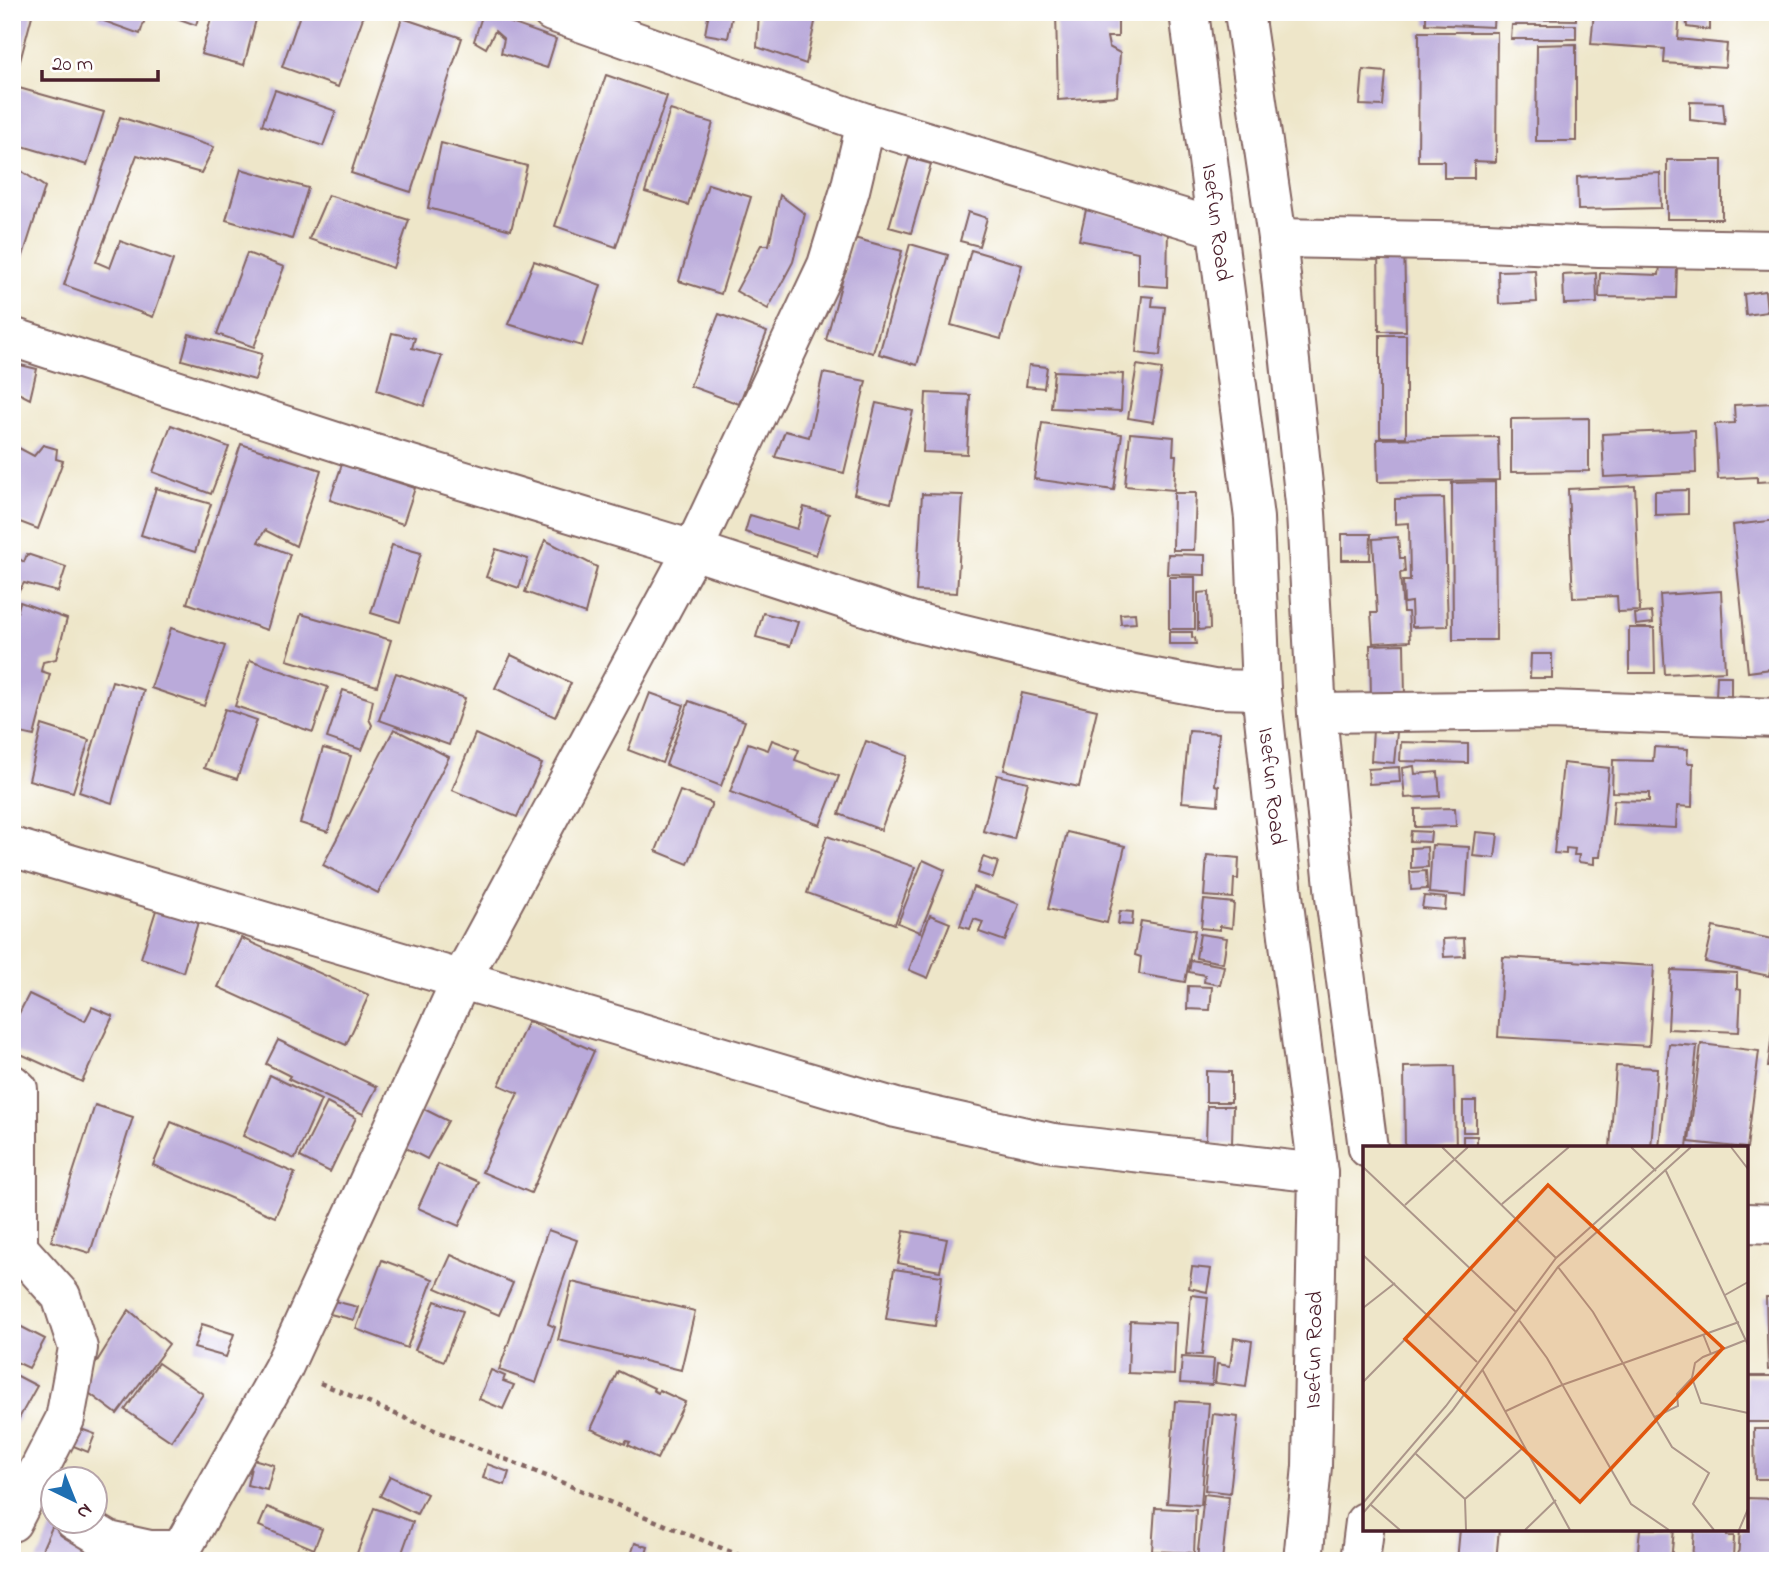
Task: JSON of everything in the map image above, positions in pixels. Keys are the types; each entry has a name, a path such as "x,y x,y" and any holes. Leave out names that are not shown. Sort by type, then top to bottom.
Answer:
{"street":[{"name":"Isefun Road","path":"1189,12 1254,518 1261,690 1318,1173 1312,1466 1303,1561"},
{"path":"1244,12 1277,238 1306,513 1317,713 1335,897 1368,1146"},
{"path":"575,16 866,123 1216,228"},
{"path":"97,1534 109,1541 178,1555 283,1368 462,978 693,550 827,265 850,190 866,123"},
{"path":"1277,238 1778,250"},
{"path":"12,337 355,448 693,550 914,622 1028,652 1213,689 1261,690"},
{"path":"1317,713 1549,710 1778,718"},
{"path":"14,852 462,978 909,1111 1053,1143 1318,1173"},
{"path":"12,1084 18,1089 15,1247 61,1296 78,1348 65,1419 51,1464"},
{"path":"1748,1223 1778,1224"},
{"path":"12,1522 38,1496"},
{"path":"1360,1561 1364,1531"}],"path":[{"path":"283,1368 753,1561"}],"building":[{"path":"12,12 33,12 19,65 12,64"},
{"path":"101,12 147,13 140,34 98,19"},
{"path":"160,12 200,12 196,25"},
{"path":"213,12 258,12 244,65 201,54"},
{"path":"301,12 365,12 338,87 282,67"},
{"path":"709,12 733,12 728,38 705,34"},
{"path":"759,12 817,13 806,64 757,47"},
{"path":"1056,12 1118,12 1118,37 1107,37 1109,47 1120,53 1117,96 1058,100"},
{"path":"1426,12 1494,12 1493,27 1426,24"},
{"path":"1507,12 1576,12 1576,20 1507,19"},
{"path":"1594,12 1680,12 1678,39 1727,44 1725,67 1664,63 1665,49 1591,44"},
{"path":"1686,12 1710,12 1710,30 1687,27"},
{"path":"483,13 556,39 547,68 501,53 504,39 495,31 486,48 474,41"},
{"path":"402,18 462,38 411,192 351,173"},
{"path":"1512,25 1576,25 1576,39 1511,39"},
{"path":"1419,32 1497,32 1496,162 1474,161 1474,178 1444,178 1444,161 1418,161"},
{"path":"1576,44 1576,141 1536,141 1537,45"},
{"path":"1363,70 1386,72 1383,106 1360,105"},
{"path":"606,75 667,96 616,247 555,226"},
{"path":"19,88 104,112 87,165 12,143"},
{"path":"275,90 336,111 323,146 262,125"},
{"path":"1690,102 1723,103 1725,124 1690,120"},
{"path":"670,110 713,123 688,205 645,192"},
{"path":"120,117 214,147 201,173 137,155 96,262 110,268 120,241 173,260 153,317 64,285"},
{"path":"441,143 527,166 511,230 428,208"},
{"path":"909,158 931,164 911,233 889,227"},
{"path":"1667,160 1722,160 1722,219 1667,219"},
{"path":"17,168 45,187 21,262 12,259 12,169"},
{"path":"241,169 308,188 292,239 226,220"},
{"path":"1660,173 1661,208 1578,210 1577,177"},
{"path":"708,184 751,197 721,294 679,281"},
{"path":"328,195 409,220 393,268 309,239"},
{"path":"780,195 805,214 793,262 768,309 736,291 761,245 769,245"},
{"path":"1086,210 1168,227 1167,287 1138,285 1138,252 1079,240"},
{"path":"968,212 987,218 979,246 960,241"},
{"path":"854,238 902,251 873,353 826,340"},
{"path":"1378,243 1404,243 1406,331 1379,331"},
{"path":"910,244 948,255 917,365 879,354"},
{"path":"971,250 1022,265 1001,339 951,325"},
{"path":"247,253 284,267 254,347 217,334"},
{"path":"534,261 601,285 582,346 508,324"},
{"path":"1660,266 1677,266 1676,298 1599,297 1600,273 1659,275"},
{"path":"1535,270 1537,302 1499,304 1498,271"},
{"path":"1596,273 1597,303 1564,304 1563,275"},
{"path":"1765,291 1767,312 1746,315 1744,294"},
{"path":"1142,296 1153,297 1152,306 1165,307 1160,356 1136,353"},
{"path":"719,314 767,332 739,404 690,386"},
{"path":"392,333 415,338 412,348 442,356 424,406 377,390"},
{"path":"189,334 262,354 255,380 182,360"},
{"path":"1380,335 1406,335 1406,437 1380,437"},
{"path":"12,363 37,369 30,399 12,390"},
{"path":"1029,365 1047,367 1044,388 1026,386"},
{"path":"1137,365 1162,369 1153,422 1128,418"},
{"path":"1054,371 1123,374 1121,411 1051,408"},
{"path":"823,373 866,381 844,473 775,457 785,431 809,437"},
{"path":"926,393 970,395 967,454 923,452"},
{"path":"876,403 913,411 891,503 854,494"},
{"path":"1773,403 1773,417 1778,417 1776,481 1757,482 1757,477 1718,479 1715,424 1735,423 1734,405"},
{"path":"1589,418 1589,471 1511,472 1511,419"},
{"path":"1042,423 1122,434 1114,490 1034,479"},
{"path":"171,425 229,447 211,494 153,472"},
{"path":"1695,430 1696,473 1604,477 1602,434"},
{"path":"1130,433 1174,437 1174,490 1125,486"},
{"path":"1498,437 1499,480 1378,482 1377,439"},
{"path":"241,444 321,470 296,546 265,530 258,542 290,554 267,630 187,603"},
{"path":"43,445 57,449 56,459 63,461 38,529 12,519 12,468 19,448 34,456"},
{"path":"342,464 415,488 403,524 330,500"},
{"path":"1495,482 1496,640 1453,640 1452,483"},
{"path":"1635,486 1640,611 1618,612 1617,596 1573,598 1568,489"},
{"path":"156,488 211,504 195,552 141,535"},
{"path":"1688,490 1688,514 1655,515 1655,491"},
{"path":"1174,493 1196,493 1194,550 1173,550"},
{"path":"922,494 963,495 957,593 916,591"},
{"path":"1444,498 1448,626 1412,627 1411,602 1404,603 1403,581 1410,581 1409,523 1395,524 1395,499"},
{"path":"804,507 829,514 816,555 745,532 750,515 797,529"},
{"path":"1778,520 1778,668 1748,672 1733,525"},
{"path":"1342,534 1371,534 1370,560 1342,560"},
{"path":"1398,537 1400,558 1404,558 1405,572 1400,573 1403,612 1408,612 1410,641 1373,643 1371,613 1377,613 1373,539"},
{"path":"545,540 597,567 585,614 525,592"},
{"path":"392,545 421,553 400,622 371,613"},
{"path":"496,549 528,559 519,588 486,577"},
{"path":"12,554 24,562 27,554 66,567 58,592 24,583 19,591 12,588"},
{"path":"1168,554 1205,555 1205,575 1167,574"},
{"path":"1169,577 1195,577 1195,629 1169,629"},
{"path":"1721,591 1725,671 1665,674 1660,595"},
{"path":"1209,592 1210,629 1198,630 1198,593"},
{"path":"20,602 67,619 56,659 43,662 41,671 50,674 34,736 12,731 12,632"},
{"path":"1652,612 1653,623 1636,625 1635,614"},
{"path":"763,613 798,622 790,646 756,637"},
{"path":"1135,613 1136,623 1121,624 1120,614"},
{"path":"301,614 391,640 377,686 287,660"},
{"path":"171,628 225,646 204,706 151,688"},
{"path":"1629,628 1654,628 1655,673 1629,673"},
{"path":"1169,632 1192,632 1196,644 1169,644"},
{"path":"1404,644 1405,697 1371,698 1370,645"},
{"path":"1531,654 1552,654 1552,678 1530,678"},
{"path":"511,655 571,683 555,717 495,688"},
{"path":"250,660 328,687 313,732 235,706"},
{"path":"396,673 465,698 449,745 379,720"},
{"path":"1717,676 1731,676 1731,696 1716,697"},
{"path":"112,681 144,690 112,803 79,792"},
{"path":"343,690 373,700 369,719 372,725 362,750 327,738"},
{"path":"650,693 684,705 662,763 628,750"},
{"path":"1022,693 1097,710 1079,787 1004,770"},
{"path":"689,701 745,721 721,786 666,765"},
{"path":"225,709 257,720 237,779 204,768"},
{"path":"42,725 89,740 73,792 29,780"},
{"path":"394,729 449,757 378,893 323,865"},
{"path":"1373,730 1397,732 1394,763 1371,761"},
{"path":"1189,731 1219,733 1215,785 1219,786 1218,805 1182,802"},
{"path":"475,734 542,764 517,817 452,790"},
{"path":"772,740 799,750 795,760 839,776 820,825 730,792 748,743 768,750"},
{"path":"866,741 908,756 881,830 839,814"},
{"path":"1401,742 1468,744 1468,763 1400,761"},
{"path":"1654,747 1688,749 1687,763 1693,763 1692,807 1677,806 1676,828 1612,825 1614,800 1649,801 1649,793 1612,792 1613,760 1653,761"},
{"path":"323,748 351,756 328,832 300,823"},
{"path":"1563,763 1609,768 1600,857 1594,857 1594,864 1578,862 1579,855 1574,855 1575,849 1566,848 1566,854 1554,853"},
{"path":"1414,766 1415,774 1438,772 1440,796 1405,798 1402,768"},
{"path":"1399,767 1400,782 1369,784 1368,769"},
{"path":"997,775 1028,782 1014,839 983,831"},
{"path":"680,791 712,803 688,864 656,851"},
{"path":"1455,808 1456,826 1415,827 1415,809"},
{"path":"1411,831 1431,832 1430,842 1410,841"},
{"path":"1067,832 1125,846 1107,923 1048,909"},
{"path":"1476,832 1498,834 1495,858 1473,856"},
{"path":"827,836 915,867 895,924 807,893"},
{"path":"1432,845 1469,847 1466,896 1429,893"},
{"path":"1427,847 1428,867 1411,868 1411,848"},
{"path":"1207,855 1239,858 1238,879 1234,879 1233,898 1204,896"},
{"path":"983,857 998,862 993,878 978,873"},
{"path":"923,860 945,870 920,932 898,923"},
{"path":"1426,871 1427,889 1411,890 1410,872"},
{"path":"973,887 1019,904 1005,941 979,932 983,922 974,919 970,929 960,926"},
{"path":"1424,896 1446,898 1445,910 1422,908"},
{"path":"1204,900 1234,903 1232,928 1201,928"},
{"path":"157,907 198,922 183,972 141,958"},
{"path":"1120,911 1133,912 1132,925 1118,924"},
{"path":"930,915 950,923 928,978 909,970"},
{"path":"1141,921 1195,930 1185,982 1139,974 1141,957 1135,955"},
{"path":"1713,927 1777,940 1769,976 1705,962"},
{"path":"1200,934 1227,938 1223,963 1196,958"},
{"path":"241,938 369,995 346,1045 218,987"},
{"path":"1464,938 1465,956 1444,957 1443,939"},
{"path":"1503,957 1654,966 1649,1046 1498,1037"},
{"path":"1191,960 1224,966 1220,985 1204,982 1205,975 1189,972"},
{"path":"1671,970 1737,973 1737,989 1741,990 1739,1032 1668,1029"},
{"path":"1188,986 1212,987 1210,1010 1187,1009"},
{"path":"29,994 85,1021 92,1007 113,1016 82,1082 12,1050 12,1027"},
{"path":"1776,998 1778,999 1778,1068 1768,1067"},
{"path":"528,1021 594,1051 531,1193 482,1172 518,1093 499,1085"},
{"path":"278,1040 377,1087 363,1114 288,1079 290,1076 266,1064"},
{"path":"1669,1044 1697,1046 1687,1146 1659,1146"},
{"path":"1701,1044 1759,1051 1747,1146 1689,1142"},
{"path":"1454,1066 1456,1146 1405,1146 1404,1067"},
{"path":"1616,1066 1657,1068 1651,1146 1610,1146"},
{"path":"1206,1071 1231,1072 1231,1102 1206,1102"},
{"path":"270,1075 321,1100 295,1159 243,1136"},
{"path":"1463,1101 1476,1101 1476,1132 1463,1132"},
{"path":"327,1103 356,1118 330,1172 300,1157"},
{"path":"95,1105 133,1117 90,1253 51,1241"},
{"path":"1207,1106 1233,1106 1232,1144 1206,1144"},
{"path":"424,1109 448,1121 427,1159 404,1147"},
{"path":"171,1122 295,1173 275,1217 153,1165"},
{"path":"1463,1136 1477,1136 1477,1146 1463,1146"},
{"path":"438,1164 479,1182 459,1226 418,1208"},
{"path":"548,1230 577,1240 548,1324 555,1327 536,1383 499,1370"},
{"path":"904,1231 947,1239 940,1271 898,1263"},
{"path":"451,1255 513,1283 499,1315 436,1288"},
{"path":"382,1260 433,1279 407,1348 356,1329"},
{"path":"1192,1267 1211,1269 1207,1292 1189,1288"},
{"path":"894,1269 942,1276 935,1326 886,1319"},
{"path":"572,1282 695,1311 681,1370 558,1340"},
{"path":"1191,1295 1208,1297 1202,1355 1186,1354"},
{"path":"1766,1297 1778,1297 1778,1369 1768,1370"},
{"path":"334,1301 358,1307 354,1320 330,1314"},
{"path":"435,1301 463,1311 444,1361 415,1350"},
{"path":"129,1310 169,1344 117,1414 81,1387"},
{"path":"1130,1321 1176,1323 1174,1375 1128,1373"},
{"path":"12,1322 45,1339 29,1368 12,1360"},
{"path":"202,1324 234,1334 226,1357 194,1348"},
{"path":"1234,1338 1252,1341 1246,1387 1215,1383 1217,1364 1230,1366"},
{"path":"1182,1357 1214,1359 1212,1385 1180,1383"},
{"path":"158,1363 203,1394 171,1441 125,1410"},
{"path":"491,1370 505,1376 503,1381 514,1385 503,1409 479,1399"},
{"path":"618,1371 654,1388 658,1393 659,1390 685,1402 657,1459 628,1445 630,1442 626,1441 625,1444 591,1429"},
{"path":"12,1373 37,1386 12,1431"},
{"path":"1748,1376 1778,1376 1778,1422 1748,1422"},
{"path":"1175,1401 1209,1403 1201,1505 1167,1503"},
{"path":"1213,1414 1238,1417 1230,1493 1205,1490"},
{"path":"78,1428 95,1434 88,1452 71,1445"},
{"path":"1754,1429 1778,1429 1778,1479 1755,1479"},
{"path":"253,1459 274,1465 267,1490 247,1485"},
{"path":"487,1464 509,1472 505,1485 483,1478"},
{"path":"390,1476 427,1494 417,1514 380,1496"},
{"path":"1204,1494 1229,1497 1222,1561 1197,1560"},
{"path":"1748,1498 1778,1499 1778,1561 1738,1561 1740,1531 1748,1531"},
{"path":"267,1507 322,1529 314,1549 259,1526"},
{"path":"374,1508 413,1522 399,1561 369,1561 356,1556"},
{"path":"1155,1508 1196,1510 1194,1553 1152,1551"},
{"path":"1460,1531 1499,1531 1496,1561 1457,1561"},
{"path":"1640,1531 1674,1531 1671,1561 1637,1561"},
{"path":"1694,1531 1728,1531 1727,1536 1734,1536 1733,1559 1719,1557 1719,1561 1692,1561"},
{"path":"49,1534 68,1534 113,1553 110,1561 37,1561"},
{"path":"635,1543 648,1547 644,1561 629,1561"}]}
